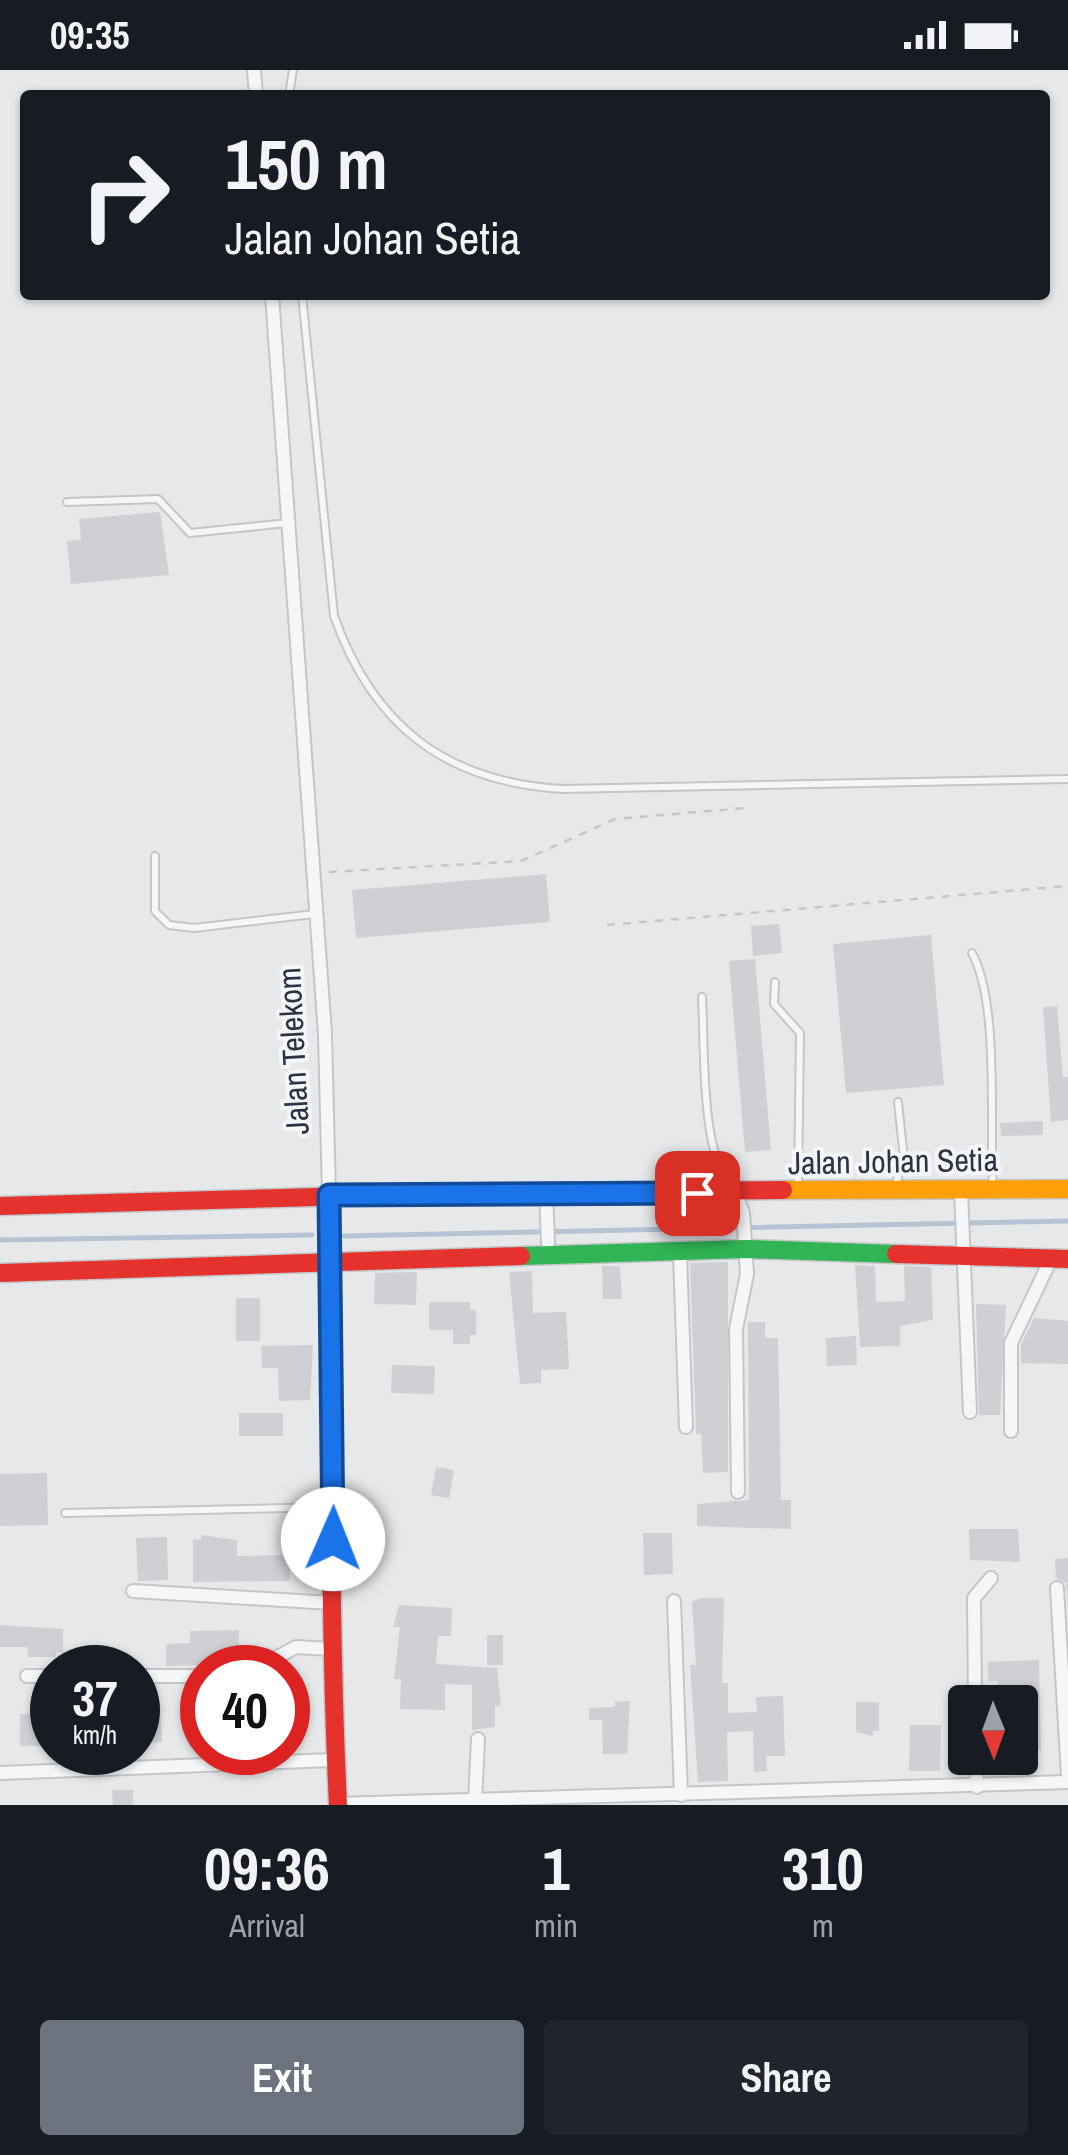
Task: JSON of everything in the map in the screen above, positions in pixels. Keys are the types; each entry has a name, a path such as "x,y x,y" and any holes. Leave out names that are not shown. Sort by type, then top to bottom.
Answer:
{"street":[{"name":"Jalan Telekom","path":"272,300 316,914 332,1264 334,1507 330,1649 336,1805"},
{"name":"Jalan Johan Setia","path":"0,1206 329,1195 546,1199 894,1191 961,1200 993,1189 1068,1189"},
{"path":"735,1194 742,1213 747,1291 736,1330 738,1492"},
{"path":"546,1199 548,1243"},
{"path":"961,1200 970,1412"},
{"path":"0,1273 548,1254 680,1254 745,1244 963,1249 1059,1259 1011,1343 1011,1431"},
{"path":"680,1254 686,1427"},
{"path":"975,1685 974,1598 991,1578"},
{"path":"336,1805 977,1787 1068,1780 1057,1588"},
{"path":"133,1591 331,1603"},
{"path":"674,1601 681,1795"},
{"path":"310,1648 330,1649"},
{"path":"475,1802 478,1739"},
{"path":"0,1773 333,1760"},
{"path":"977,1775 977,1787"}],"lane":[{"path":"302,300 334,616 350,661 378,703 440,758 520,787 562,790 1068,779"},
{"path":"67,502 158,499 190,532 287,523"},
{"path":"154,856 155,911 169,925 194,928 316,914"},
{"path":"972,953 983,973 987,1008 993,1189"},
{"path":"774,982 774,1004 800,1033 798,1194"},
{"path":"702,998 714,1148 719,1174 735,1194"},
{"path":"894,1191 904,1160 898,1102"},
{"path":"65,1513 334,1507"}],"path":[{"path":"312,873 522,860 615,819 745,808"},
{"path":"607,925 1068,886"}],"building":[{"path":"160,512 169,575 71,584 67,541 81,540 79,519"},
{"path":"546,874 550,922 356,938 352,890"},
{"path":"779,924 782,953 753,956 751,926"},
{"path":"931,935 944,1085 846,1093 833,944"},
{"path":"755,959 771,1150 745,1152 729,961"},
{"path":"1057,1006 1063,1077 1068,1077 1068,1120 1051,1122 1043,1007"},
{"path":"1043,1121 1043,1135 1001,1136 1000,1123"},
{"path":"728,1262 728,1472 703,1473 701,1434 696,1434 690,1263"},
{"path":"855,1265 875,1266 876,1302 905,1301 904,1266 931,1267 933,1320 900,1326 900,1346 860,1347"},
{"path":"602,1266 620,1266 622,1299 603,1299"},
{"path":"532,1271 533,1313 566,1312 569,1369 541,1370 541,1383 520,1384 509,1272"},
{"path":"417,1272 416,1305 374,1304 375,1273"},
{"path":"236,1298 260,1298 260,1341 236,1341"},
{"path":"429,1302 470,1302 470,1310 476,1310 476,1335 470,1335 470,1344 453,1344 453,1330 429,1330"},
{"path":"976,1304 1006,1305 1000,1415 979,1415"},
{"path":"1034,1318 1068,1321 1068,1364 1021,1363 1021,1345"},
{"path":"748,1322 765,1322 765,1338 778,1338 781,1500 791,1500 791,1529 697,1526 697,1504 749,1500"},
{"path":"856,1336 857,1365 827,1366 826,1338"},
{"path":"313,1345 310,1400 279,1401 278,1368 262,1368 261,1346"},
{"path":"392,1365 435,1366 434,1394 391,1393"},
{"path":"239,1413 283,1413 283,1436 239,1436"},
{"path":"436,1467 454,1470 449,1498 431,1495"},
{"path":"47,1473 48,1525 0,1526 0,1474"},
{"path":"969,1529 1018,1529 1020,1562 970,1560"},
{"path":"643,1533 672,1533 673,1574 644,1575"},
{"path":"201,1535 237,1540 237,1556 290,1555 290,1581 193,1582 193,1539 201,1540"},
{"path":"167,1537 168,1580 138,1581 136,1538"},
{"path":"1068,1558 1068,1605 1066,1583 1056,1578 1055,1559"},
{"path":"724,1598 722,1683 728,1683 728,1713 757,1712 756,1697 783,1696 785,1756 766,1756 767,1771 754,1772 753,1731 727,1732 728,1781 698,1782 690,1665 696,1665 692,1602"},
{"path":"399,1605 452,1608 451,1636 438,1636 436,1664 497,1668 501,1706 495,1706 495,1727 472,1730 472,1685 445,1684 445,1710 400,1709 401,1679 394,1679 400,1627 393,1627"},
{"path":"0,1625 63,1629 63,1645 30,1645 30,1657 27,1647 0,1647"},
{"path":"239,1630 239,1645 180,1645 180,1666 166,1666 166,1644 190,1643 190,1631"},
{"path":"487,1635 503,1635 503,1665 487,1665"},
{"path":"1039,1660 1041,1750 1038,1685 998,1685 998,1681 988,1681 988,1662"},
{"path":"630,1701 627,1754 603,1754 602,1720 589,1720 589,1708 615,1707 615,1702"},
{"path":"856,1702 879,1702 879,1731 873,1731 873,1736 856,1732"},
{"path":"20,1714 30,1714 30,1746 20,1746"},
{"path":"910,1725 941,1725 940,1771 909,1771"},
{"path":"112,1790 133,1790 133,1805 113,1805"}],"waterway":[{"path":"344,1236 1068,1221"},
{"path":"0,1240 312,1235"}],"traffic: fast":[{"path":"521,1256 745,1249 896,1254"}],"traffic: slow":[{"path":"783,1190 1068,1189"}],"traffic: jam":[{"path":"0,1206 491,1192 783,1190"},
{"path":"329,1195 338,1805"},
{"path":"896,1254 1068,1259"},
{"path":"0,1273 521,1256"}],"route":[{"path":"333,1539 329,1195 697,1193"}]}
